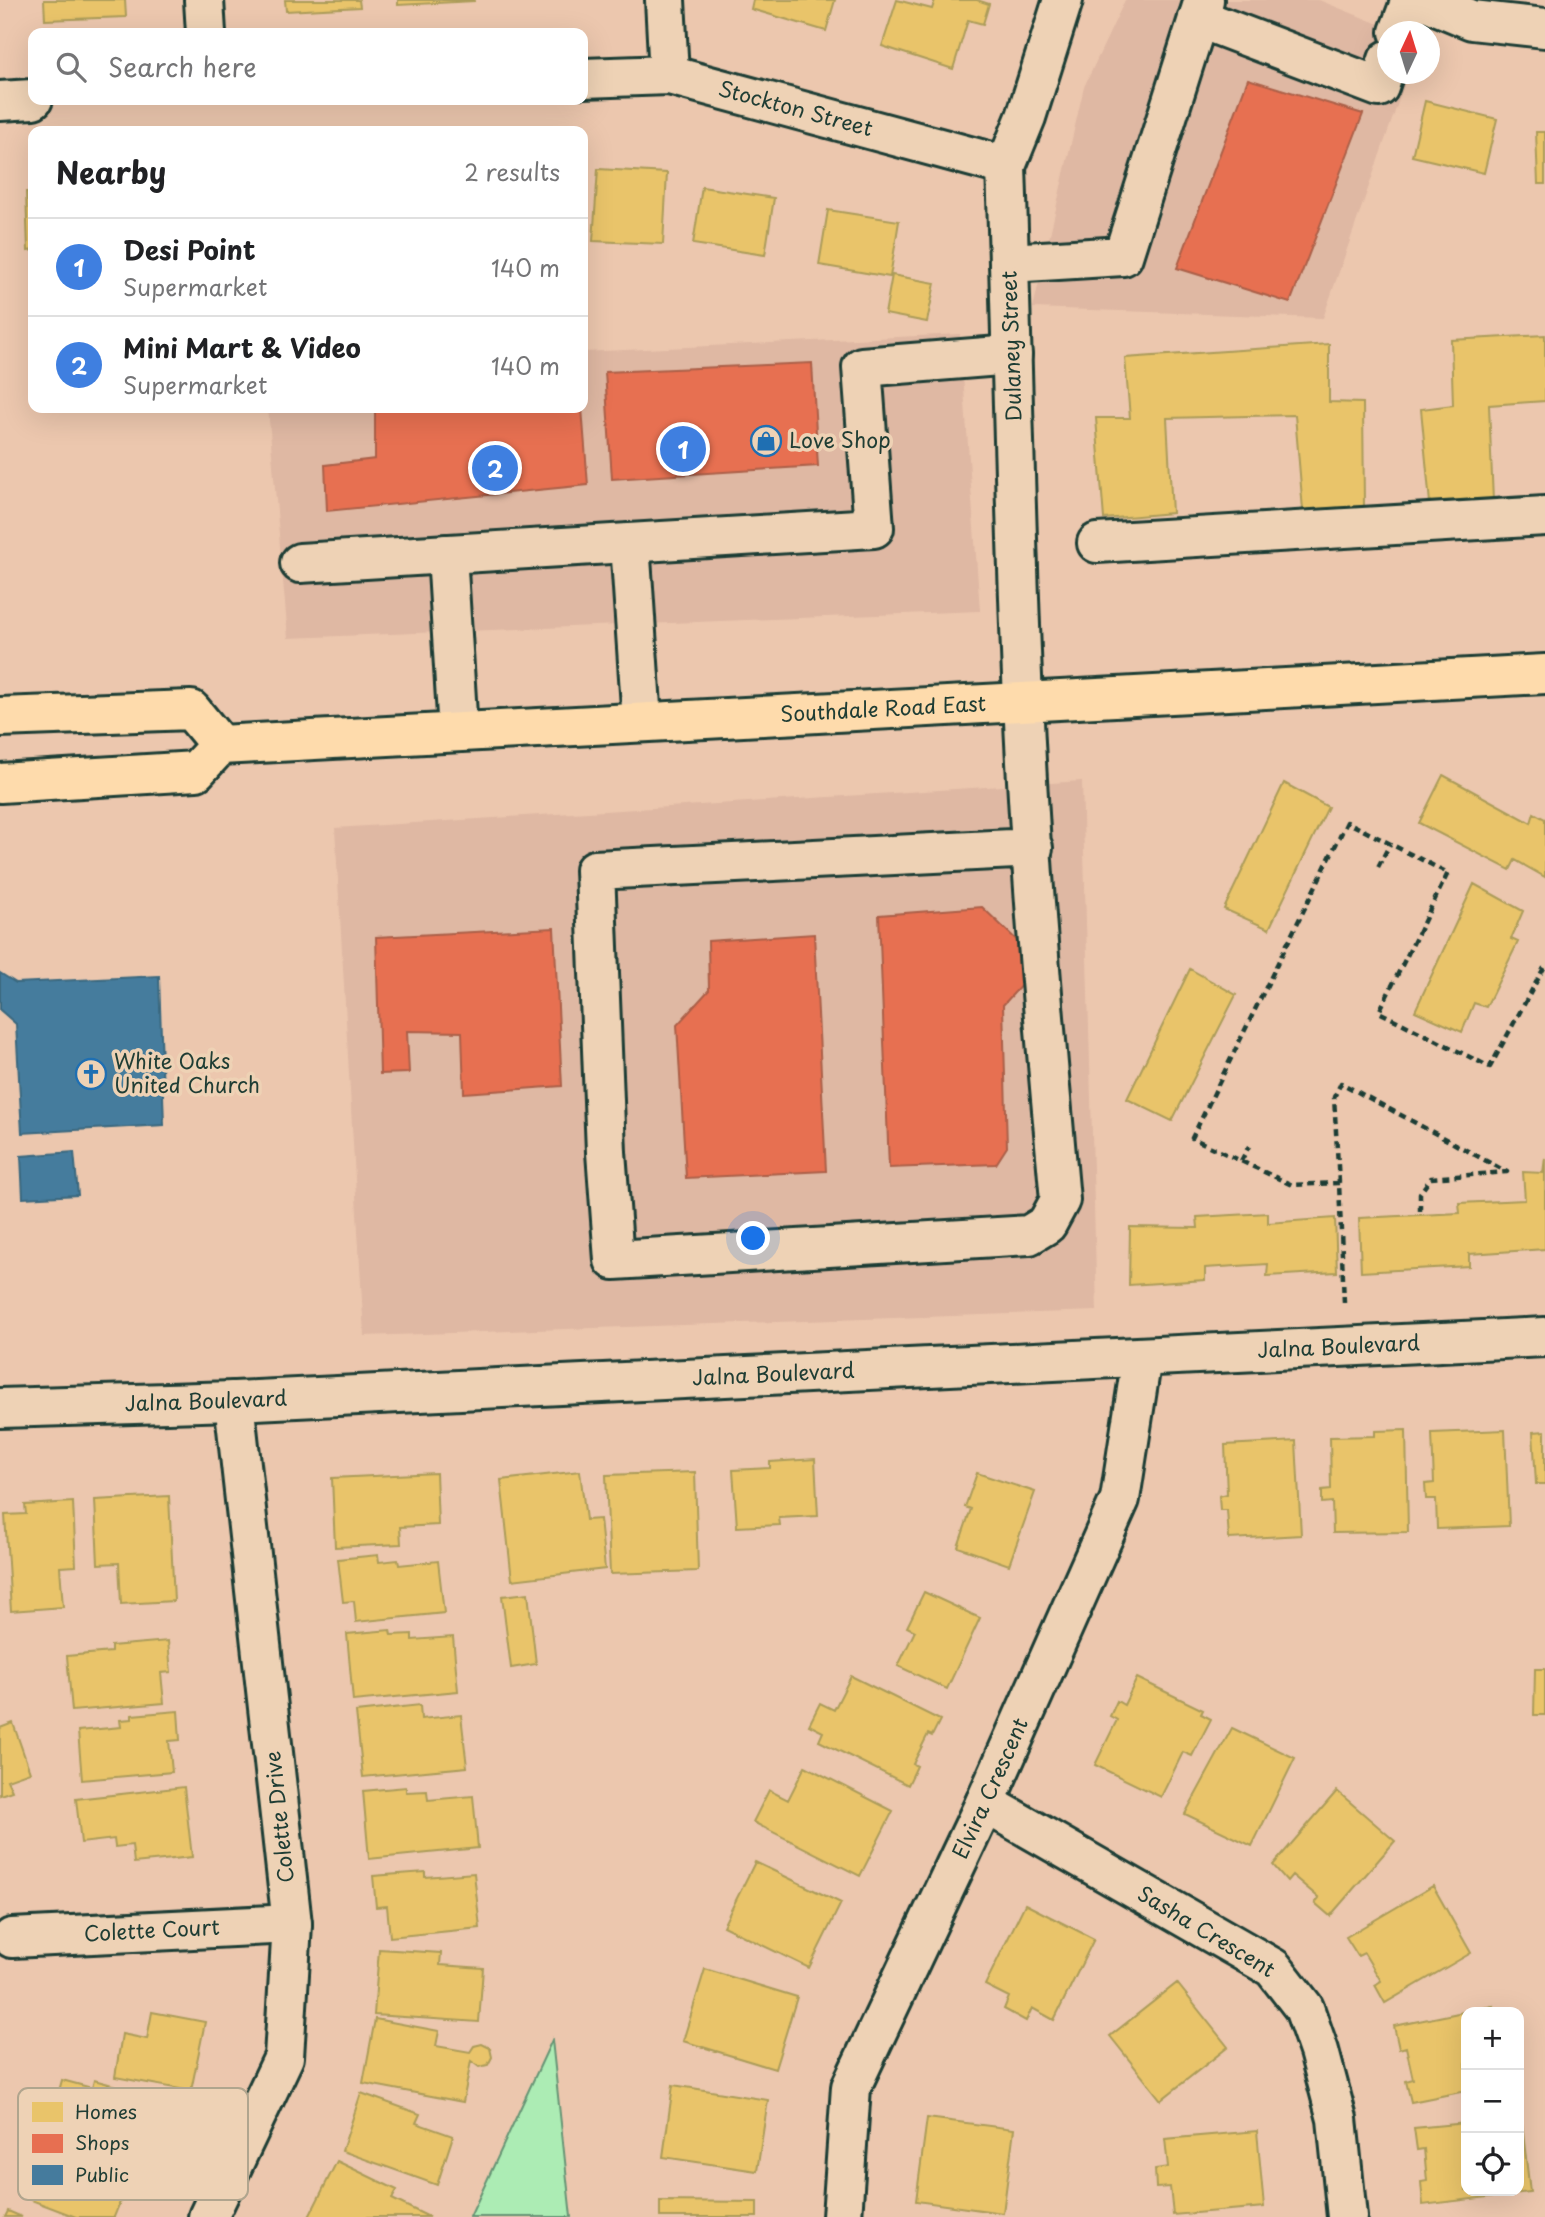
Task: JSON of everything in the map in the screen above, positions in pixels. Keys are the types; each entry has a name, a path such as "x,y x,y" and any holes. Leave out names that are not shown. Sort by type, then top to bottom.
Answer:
{"main road":[{"name":"Southdale Road East","path":"220,745 1545,674"},
{"path":"0,717 191,710 220,745 196,771 0,783"}],"street":[{"path":"204,0 206,28"},
{"path":"666,0 669,75"},
{"name":"Dulaney Street","path":"1033,848 595,870 606,1152 614,1260 1028,1235 1047,1224 1060,1200 1044,1021 1033,848 1023,701 1006,166 1026,117 1063,0"},
{"path":"1403,21 1411,0"},
{"path":"1424,0 1472,20 1545,28"},
{"path":"1009,263 1123,256 1201,9 1379,87 1380,84"},
{"name":"Stockton Street","path":"588,78 669,75 1006,166"},
{"path":"0,101 28,99"},
{"path":"300,564 874,527 862,367 1012,355"},
{"path":"1097,543 1545,516"},
{"path":"630,543 642,722"},
{"path":"447,554 458,732"},
{"name":"Jalna Boulevard","path":"0,1408 234,1401 1545,1337"},
{"name":"Elvira Crescent","path":"842,2217 851,2087 985,1803 1120,1499 1142,1357"},
{"name":"Colette Drive","path":"234,1401 292,1924 284,2057 248,2133"},
{"name":"Sasha Crescent","path":"985,1803 1273,1968 1304,2008 1320,2051 1337,2119 1347,2217"},
{"name":"Colette Court","path":"12,1938 292,1924"},
{"name":"Colette Drive","path":"208,2217 216,2200"}],"path":[{"path":"1339,1183 1292,1185 1192,1138 1347,822 1448,873 1379,1012 1490,1067 1545,966"},
{"path":"1378,867 1390,844"},
{"path":"1344,1303 1334,1097 1341,1083 1507,1172 1431,1178 1420,1194 1420,1215"},
{"path":"1241,1161 1249,1146"}],"shaded area":[{"path":"1125,0 1319,0 1377,23 1377,84 1405,84 1323,318 1033,308 1084,87"},
{"path":"960,334 980,611 288,638 268,413 588,413 588,352"},
{"path":"1082,781 1097,1311 364,1336 335,828"}],"green space":[{"path":"552,2040 571,2217 470,2217"}],"building: Homes":[{"path":"44,0 125,0 126,17 45,20"},
{"path":"285,0 359,0 360,7 286,11"},
{"path":"398,0 474,0 474,1 398,5"},
{"path":"753,0 835,0 826,31 751,9"},
{"path":"897,0 932,9 935,0 977,0 989,4 983,24 968,20 953,69 882,46"},
{"path":"1425,101 1497,119 1484,173 1412,156"},
{"path":"1536,132 1545,132 1545,184 1538,184"},
{"path":"598,169 667,173 663,244 593,241"},
{"path":"702,187 774,198 765,255 693,244"},
{"path":"26,192 28,192 28,251"},
{"path":"828,210 899,221 890,277 819,265"},
{"path":"892,275 935,283 927,322 885,314"},
{"path":"1545,335 1545,401 1489,405 1493,501 1430,503 1421,409 1453,405 1451,340"},
{"path":"1329,344 1329,402 1363,403 1364,506 1303,510 1295,415 1167,418 1172,513 1104,519 1096,418 1130,418 1125,358"},
{"path":"1443,775 1531,823 1534,813 1545,819 1545,877 1515,860 1510,870 1419,823"},
{"path":"1284,783 1328,807 1269,929 1224,909"},
{"path":"1474,884 1523,911 1511,939 1518,942 1486,1007 1474,1003 1462,1032 1415,1011"},
{"path":"1190,969 1236,995 1172,1121 1127,1099"},
{"path":"1545,1158 1545,1249 1469,1254 1469,1266 1361,1272 1359,1218 1460,1213 1459,1203 1525,1200 1523,1172 1543,1173"},
{"path":"1268,1213 1268,1223 1335,1218 1337,1272 1267,1276 1268,1264 1205,1268 1205,1280 1129,1285 1130,1227 1198,1228 1197,1217"},
{"path":"1406,1430 1408,1532 1333,1533 1332,1502 1322,1503 1322,1490 1331,1489 1330,1437 1375,1436 1375,1431"},
{"path":"1505,1430 1509,1526 1437,1529 1436,1499 1426,1499 1425,1484 1434,1483 1432,1433"},
{"path":"1545,1431 1545,1484 1536,1484 1533,1432"},
{"path":"1296,1441 1301,1535 1229,1539 1227,1510 1220,1510 1219,1496 1227,1494 1225,1445"},
{"path":"815,1459 818,1516 779,1518 780,1525 737,1527 733,1470 770,1468 770,1462"},
{"path":"580,1471 586,1520 600,1519 605,1569 512,1580 501,1480"},
{"path":"695,1472 698,1571 610,1574 606,1475"},
{"path":"436,1473 438,1525 400,1527 401,1544 335,1547 332,1478"},
{"path":"977,1473 1035,1492 1009,1565 958,1547 971,1509 965,1507"},
{"path":"169,1496 174,1601 121,1604 119,1563 98,1564 95,1500"},
{"path":"73,1502 76,1566 60,1567 63,1607 11,1611 5,1515 26,1514 25,1505"},
{"path":"378,1555 379,1562 398,1560 399,1565 438,1561 444,1613 356,1622 354,1601 343,1602 338,1559"},
{"path":"924,1592 980,1618 947,1689 898,1666 915,1631 907,1627"},
{"path":"528,1593 536,1664 511,1668 502,1596"},
{"path":"390,1630 391,1635 412,1634 412,1640 453,1637 458,1691 353,1701 347,1634"},
{"path":"168,1641 171,1672 161,1673 164,1703 72,1711 67,1656 111,1652 111,1646"},
{"path":"1535,1669 1545,1669 1545,1715 1534,1715"},
{"path":"851,1676 940,1720 932,1736 928,1734 913,1764 917,1766 908,1785 819,1741 823,1732 809,1725 820,1703 834,1710"},
{"path":"1137,1678 1203,1710 1201,1714 1211,1719 1192,1756 1183,1752 1161,1797 1095,1765 1117,1720 1110,1716 1117,1701 1124,1705"},
{"path":"420,1705 421,1719 461,1715 467,1767 363,1777 356,1712"},
{"path":"178,1711 180,1740 169,1741 172,1772 82,1780 78,1731 121,1727 120,1720 132,1719 132,1715"},
{"path":"13,1723 30,1772 7,1780 12,1791 0,1795 0,1728"},
{"path":"1232,1728 1295,1758 1252,1846 1185,1814"},
{"path":"805,1766 893,1811 860,1876 753,1822 769,1790 788,1800"},
{"path":"184,1787 192,1857 134,1863 132,1845 115,1847 114,1839 81,1843 76,1799"},
{"path":"406,1787 406,1792 427,1791 428,1800 473,1796 478,1848 369,1859 363,1791"},
{"path":"1337,1791 1395,1841 1330,1916 1315,1903 1319,1898 1292,1875 1287,1881 1273,1865"},
{"path":"755,1862 841,1903 809,1968 723,1926"},
{"path":"425,1872 425,1877 474,1873 480,1928 390,1937 387,1906 376,1907 373,1876"},
{"path":"1433,1886 1471,1953 1385,2003 1375,1985 1381,1981 1364,1953 1358,1956 1346,1937"},
{"path":"1025,1904 1094,1939 1054,2020 1032,2008 1026,2021 1004,2009 1009,1997 985,1985"},
{"path":"379,1949 441,1953 440,1965 483,1968 479,2022 374,2015"},
{"path":"705,1969 797,1997 775,2069 683,2041"},
{"path":"1177,1983 1228,2047 1161,2100 1110,2036"},
{"path":"152,2012 205,2022 192,2088 175,2088 115,2077 122,2034 147,2039"},
{"path":"1461,2012 1461,2092 1411,2102 1406,2081 1413,2079 1406,2047 1399,2049 1394,2026"},
{"path":"375,2019 439,2031 436,2046 470,2052 474,2046 482,2044 490,2048 492,2057 488,2065 479,2067 471,2061 463,2102 363,2083"},
{"path":"62,2080 92,2088 60,2088"},
{"path":"94,2080 124,2088 92,2088"},
{"path":"673,2085 768,2100 757,2171 663,2157"},
{"path":"361,2093 420,2114 416,2123 453,2136 437,2185 342,2151"},
{"path":"927,2118 1014,2129 1003,2213 916,2201"},
{"path":"1461,2123 1461,2196 1497,2196 1423,2205 1421,2182 1427,2181 1424,2149 1417,2150 1414,2128"},
{"path":"1257,2131 1264,2207 1173,2215 1170,2187 1156,2188 1155,2169 1168,2167 1165,2139"},
{"path":"1524,2141 1530,2192 1524,2193"},
{"path":"337,2161 397,2190 392,2199 429,2217 309,2217"},
{"path":"31,2200 121,2200 114,2217 76,2217"},
{"path":"660,2201 757,2202 757,2217 660,2217"},
{"path":"8,2211 22,2217 5,2217"}],"building: Shops":[{"path":"1248,79 1363,114 1290,303 1177,268"},
{"path":"812,363 818,466 612,479 605,372"},
{"path":"375,413 582,413 588,485 327,511 325,465 375,459"},
{"path":"982,907 1025,948 1027,979 1003,1005 1007,1147 996,1164 889,1168 879,915"},
{"path":"554,928 562,1086 464,1093 462,1032 407,1031 409,1073 380,1074 376,937"},
{"path":"814,934 826,1171 686,1178 677,1025 709,990 708,941"}],"building: Public":[{"name":"White Oaks United Church","path":"0,973 16,983 159,976 164,1125 22,1133 16,1024 0,1010"},
{"path":"74,1152 78,1195 23,1198 21,1156"}],"place":[{"name":"Love Shop","path":"766,441"},
{"name":"Desi Point","path":"683,449"},
{"name":"Mini Mart & Video","path":"495,468"},
{"name":"White Oaks United Church","path":"91,1074"}]}
